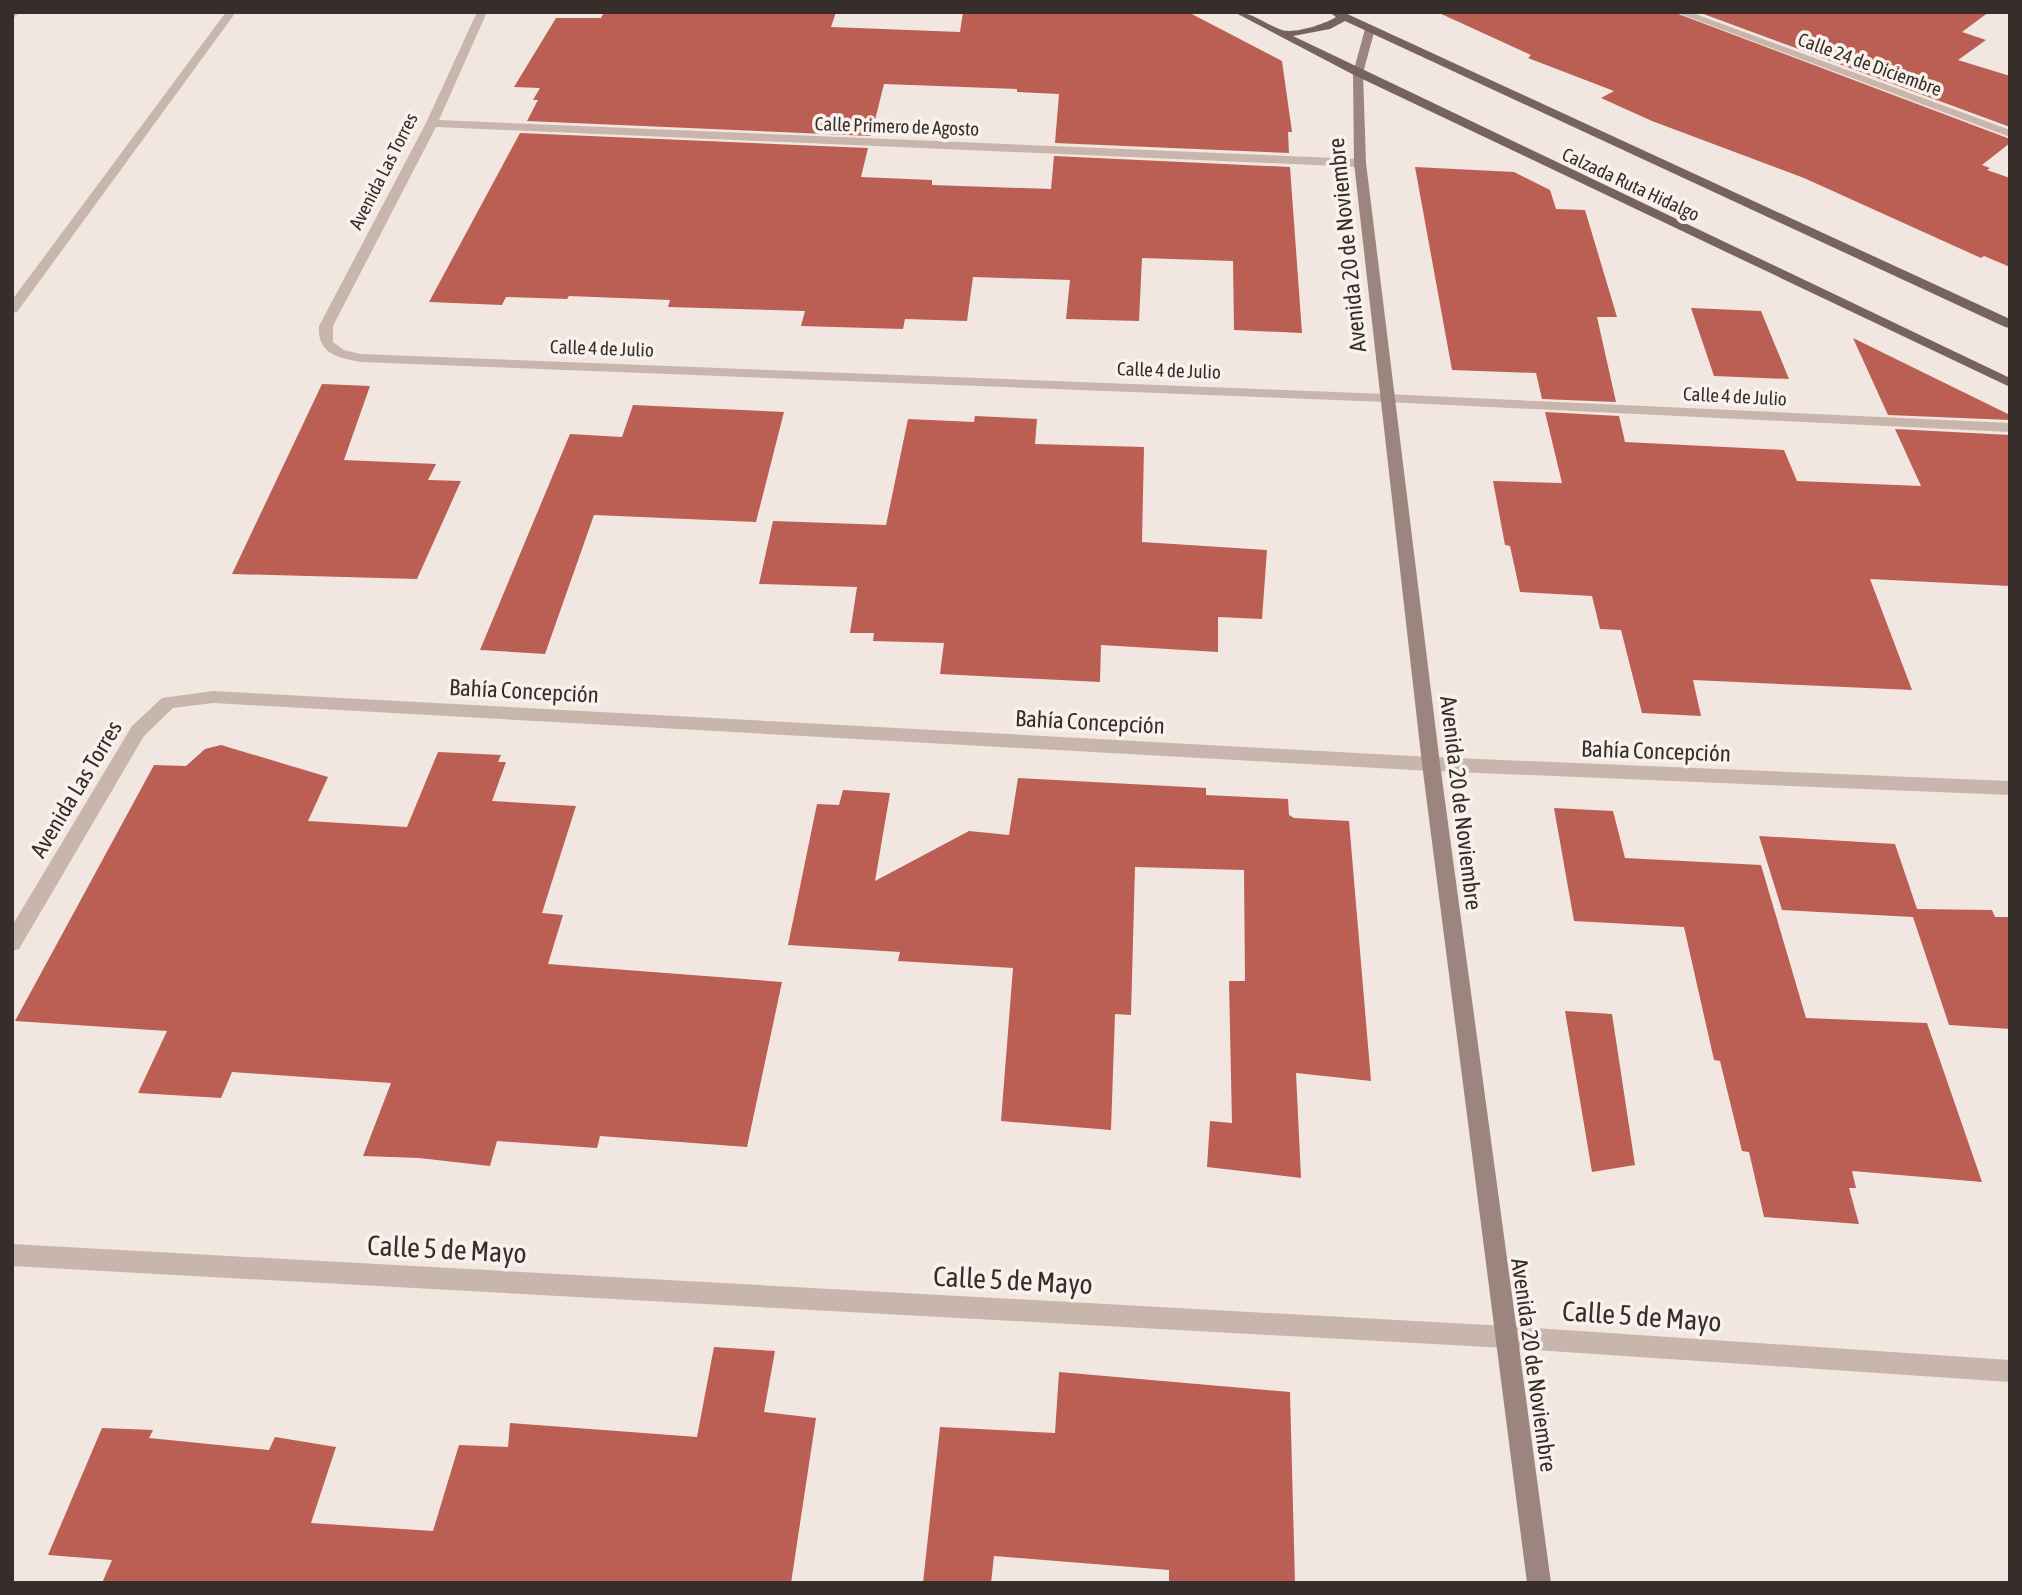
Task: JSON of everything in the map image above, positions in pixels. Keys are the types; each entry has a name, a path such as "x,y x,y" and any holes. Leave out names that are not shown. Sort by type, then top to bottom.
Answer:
{"main road":[{"name":"Calzada Ruta Hidalgo","path":"1239,12 1358,73 2010,383"},
{"name":"Calzada Ruta Hidalgo","path":"1339,15 2010,324"},
{"path":"1283,34 1326,27 1339,15"},
{"name":"Avenida 20 de Noviembre","path":"1370,29 1358,73 1360,163 1431,764 1539,1583"}],"street":[{"path":"12,309 231,12"},
{"name":"Avenida Las Torres","path":"328,347 324,338 326,326 432,123 482,12"},
{"name":"Calle 24 de Diciembre","path":"1679,12 2010,134"},
{"name":"Calle Primero de Agosto","path":"432,123 1360,163"},
{"name":"Calle 4 de Julio","path":"328,347 341,354 361,358 1387,398 2010,428"},
{"name":"Bahía Concepción","path":"168,702 213,697 1431,764 2010,788"},
{"name":"Avenida Las Torres","path":"12,943 138,731 168,702"},
{"name":"Calle 5 de Mayo","path":"12,1255 1506,1337 2010,1371"}],"building":[{"path":"604,12 836,12 831,27 960,32 963,12 1188,12 1282,61 1292,132 1288,132 1289,153 1055,143 1059,94 1017,92 1017,89 884,84 871,136 527,121 538,100 533,100 540,88 514,87 556,18 601,18"},
{"path":"1437,12 1673,12 2010,139 2010,143 1982,165 1990,168 1987,170 2010,178 2010,267 1984,256 1981,258 1804,178 1652,121 1601,98 1614,91 1528,58 1531,55"},
{"path":"1698,12 1989,12 1962,32 1986,40 1958,60 2010,76 2010,127"},
{"path":"520,133 868,148 861,177 932,180 932,185 1051,189 1054,156 1290,167 1302,333 1234,330 1233,261 1142,258 1139,321 1066,319 1070,280 973,277 967,321 905,319 903,329 801,326 805,311 668,307 670,300 569,296 567,299 506,297 502,305 429,302"},
{"path":"1415,167 1514,172 1550,190 1556,209 1585,210 1617,317 1597,317 1616,402 1542,399 1536,373 1452,370"},
{"path":"1691,308 1761,311 1789,379 1714,376"},
{"path":"1853,338 2010,415 2010,420 1888,415"},
{"path":"322,384 370,386 344,460 436,464 428,480 461,481 417,579 232,574"},
{"path":"633,405 784,412 756,522 594,515 545,654 480,650 570,434 622,437"},
{"path":"1545,412 1619,416 1625,442 1784,450 1797,481 1921,486 1895,429 2010,435 2010,586 1870,579 1912,690 1693,680 1701,716 1642,713 1621,630 1600,629 1592,596 1520,592 1510,546 1505,545 1493,481 1562,483"},
{"path":"975,416 1037,419 1035,444 1144,447 1142,542 1267,550 1262,619 1218,617 1218,652 1101,645 1100,682 940,674 944,643 873,641 874,633 850,633 857,587 759,584 773,521 886,525 908,419 974,422"},
{"path":"221,745 328,777 308,821 407,827 438,752 501,755 498,762 506,762 492,801 576,806 542,913 563,915 548,964 782,982 747,1147 600,1136 597,1148 497,1141 490,1166 419,1158 363,1156 391,1083 232,1072 221,1098 138,1093 167,1031 15,1021 154,765 186,766 205,749"},
{"path":"1018,778 1206,788 1206,795 1288,799 1289,815 1294,818 1349,821 1371,1081 1296,1073 1301,1178 1207,1167 1210,1121 1232,1123 1229,981 1245,981 1244,870 1135,867 1131,1015 1115,1014 1111,1130 1001,1121 1013,968 898,961 900,952 788,945 817,804 839,805 843,790 890,793 875,881 969,831 1009,835"},
{"path":"1554,808 1613,811 1625,858 1761,865 1806,1018 1927,1023 1982,1182 1852,1171 1856,1188 1849,1188 1859,1224 1764,1217 1749,1152 1742,1151 1720,1061 1714,1060 1684,927 1574,921"},
{"path":"1759,836 1895,844 1917,909 1992,910 1995,917 2010,917 2010,1029 1949,1025 1913,917 1782,910"},
{"path":"1565,1011 1612,1014 1635,1165 1592,1172"},
{"path":"714,1347 775,1351 764,1412 816,1418 791,1583 102,1583 112,1560 48,1555 102,1428 153,1430 149,1438 269,1450 275,1437 336,1447 311,1523 433,1531 459,1445 508,1447 510,1423 697,1437"},
{"path":"1059,1372 1290,1392 1295,1583 1169,1583 1169,1570 994,1556 991,1583 923,1583 940,1427 1055,1433"}]}
